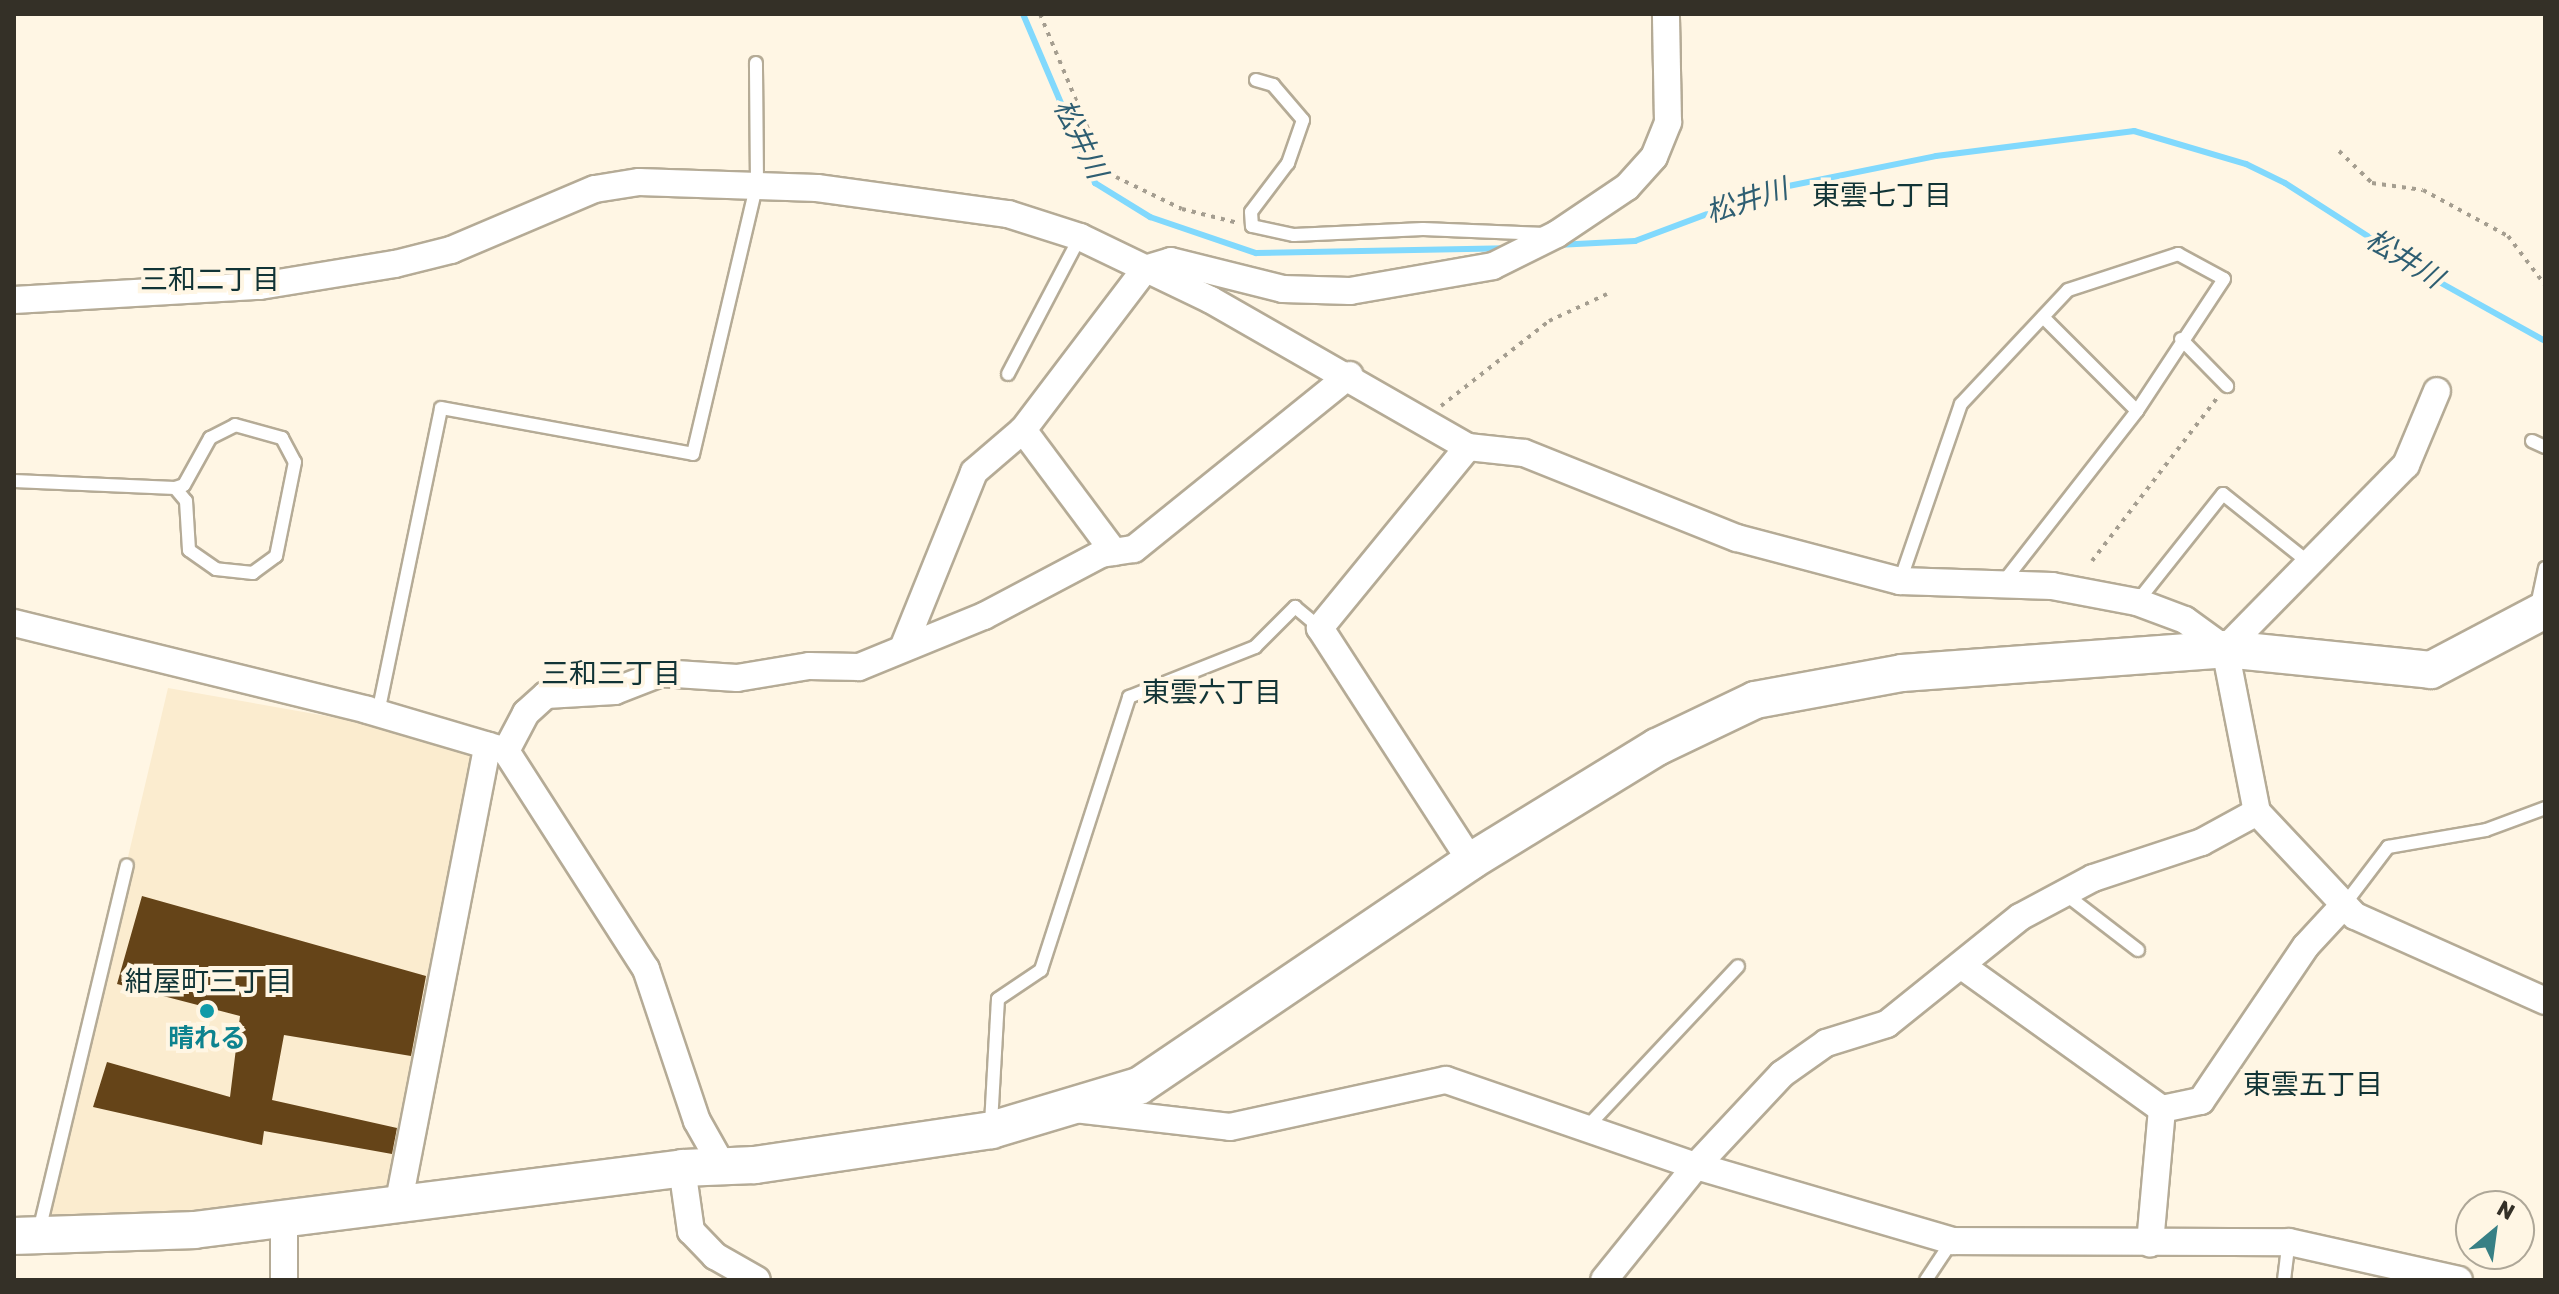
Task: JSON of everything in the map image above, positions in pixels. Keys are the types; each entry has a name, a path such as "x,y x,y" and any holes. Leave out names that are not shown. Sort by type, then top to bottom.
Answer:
{"street":[{"path":"905,643 933,584 960,497 974,472 1023,430 1145,269 1171,261 1283,289 1350,291 1493,266 1557,234 1627,187 1654,157 1668,122 1666,14"},
{"path":"14,300 260,286 451,250 595,189 684,180 757,183 1008,214 1080,237 1145,269 1350,375 1468,447 1524,453 1737,538 1900,581 2052,586 2137,602 2185,620 2225,649 2257,812 2344,905 2355,916 2545,1001"},
{"path":"398,1206 497,748 526,713 546,695 615,691 661,673 737,678 809,666 859,667 905,643 984,616 1114,552 1134,549 1350,375"},
{"path":"2225,649 2307,561 2406,465 2437,391"},
{"path":"1023,430 1114,552"},
{"path":"1468,447 1320,628 1471,861"},
{"path":"26,1236 284,1220 682,1168 723,1167 991,1130 1072,1109 1139,1086 1471,861 1657,747 1755,700 1902,673 2225,649 2431,670 2540,612"},
{"path":"14,623 378,713 497,748 646,969 697,1121 723,1167"},
{"path":"1604,1280 1696,1166 1782,1074 1826,1043 1887,1024 2020,917 2065,894 2202,842 2257,812"},
{"path":"1962,966 2162,1109 2201,1101 2211,1090 2306,946 2344,905"},
{"path":"1072,1109 1230,1127 1446,1080 1588,1126 1696,1166 1952,1241 2289,1242 2381,1270 2459,1280"},
{"path":"2150,1243 2162,1109"},
{"path":"682,1168 691,1231 715,1256 757,1280"},
{"path":"284,1220 284,1280"}],"lane":[{"path":"378,713 441,408 693,454 757,183 756,63"},
{"path":"1256,80 1273,85 1303,120 1288,163 1251,212 1252,226 1294,235 1423,229 1557,234"},
{"path":"1008,374 1080,237"},
{"path":"1900,581 1961,404 2068,290 2178,254 2224,279 2181,339 2137,411 2000,586"},
{"path":"2043,317 2137,411"},
{"path":"2181,339 2227,386"},
{"path":"14,481 175,488 184,485 223,427 266,429 282,438 295,462 276,556 253,573 216,569 189,550 186,501 175,488"},
{"path":"2532,441 2545,447"},
{"path":"2137,602 2223,494 2307,561"},
{"path":"2540,612 2545,568"},
{"path":"991,1130 998,999 1041,970 1129,697 1255,647 1295,607 1320,628"},
{"path":"2344,905 2388,847 2486,830 2545,808"},
{"path":"26,1236 127,865"},
{"path":"2065,894 2138,950"},
{"path":"1588,1126 1738,966"},
{"path":"1926,1280 1952,1241"},
{"path":"2284,1280 2289,1242"}],"path":[{"path":"1040,14 1099,155 1116,177 1182,209 1252,226"},
{"path":"2339,151 2372,183 2423,190 2508,236 2545,285"},
{"path":"1427,421 1549,321 1607,294"},
{"path":"2092,561 2227,386"}],"shaded area":[{"path":"168,688 474,742 398,1206 43,1216"}],"building":[{"path":"142,896 426,976 411,1056 284,1035 272,1100 397,1128 392,1154 264,1131 262,1145 93,1107 107,1062 230,1097 240,1016 117,984"}],"waterway":[{"name":"松井川","path":"1023,14 1095,183 1150,217 1256,253 1506,248"},
{"name":"松井川","path":"1557,245 1635,241 1774,189 1936,156 2134,131 2246,164 2285,183 2441,283 2545,341"}],"place":[{"name":"晴れる","path":"207,1011"}],"district":[{"name":"東雲七丁目","path":"1882,196"},
{"name":"三和二丁目","path":"210,280"},
{"name":"三和三丁目","path":"611,674"},
{"name":"東雲六丁目","path":"1212,693"},
{"name":"紺屋町三丁目","path":"209,982"},
{"name":"東雲五丁目","path":"2313,1085"}]}
